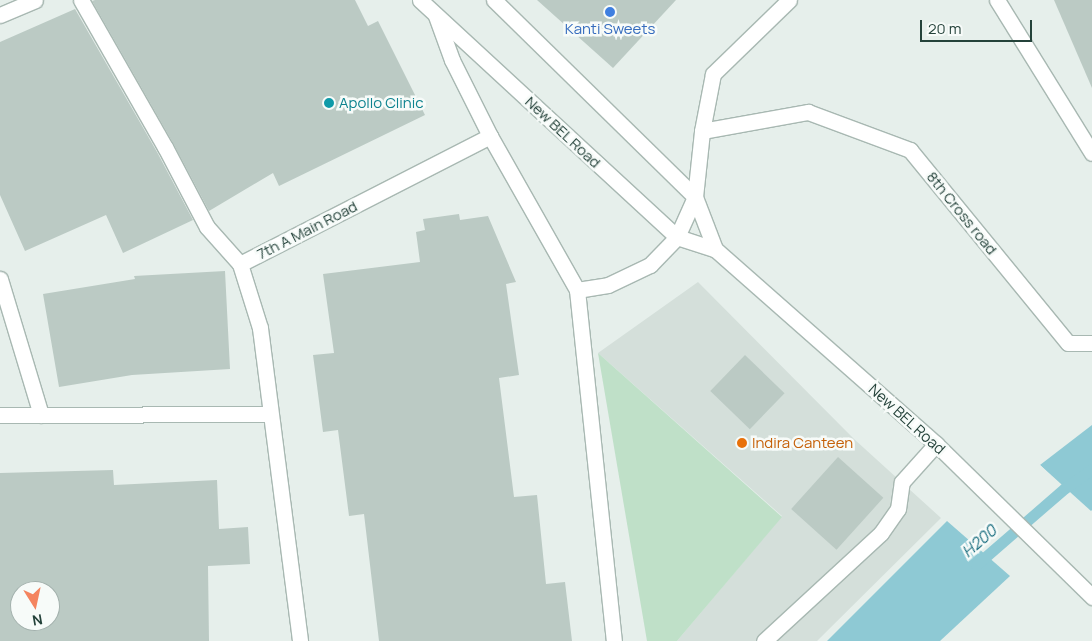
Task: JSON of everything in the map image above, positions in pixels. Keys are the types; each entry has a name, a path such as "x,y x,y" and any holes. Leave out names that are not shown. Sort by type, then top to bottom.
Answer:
{"street":[{"path":"0,15 35,0"},
{"name":"7th A Main Road","path":"81,0 165,147 207,227 240,264 490,136"},
{"name":"New BEL Road","path":"420,0 677,237 715,249 936,444 978,483 1092,597"},
{"name":"New BEL Road","path":"494,0 695,197 715,249"},
{"path":"997,0 1092,153"},
{"path":"577,290 608,285 650,265 677,237 695,197 702,131 713,74 786,1"},
{"path":"436,16 452,60 490,136 577,290 614,641"},
{"name":"8th Cross road","path":"702,131 808,112 910,150 1068,343 1092,342"},
{"path":"240,264 260,328 300,641"},
{"path":"0,279 41,415"},
{"path":"0,415 270,414"},
{"path":"764,641 881,533 898,509 902,482 936,444"}],"shaded area":[{"path":"698,282 854,439 941,518 817,641 677,641 782,516 598,353"}],"green space":[{"path":"598,353 782,517 677,641 647,641"}],"water":[{"path":"1092,425 1092,510 1091,511 1040,465"},
{"path":"947,521 1010,576 940,641 827,641"}],"pier":[{"path":"1038,463 1090,513 1038,467"}],"building":[{"path":"355,0 368,26 378,21 425,115 279,186 273,173 209,211 173,143 92,1"},
{"path":"537,0 676,0 613,68"},
{"path":"1054,0 1092,0 1092,88"},
{"path":"75,9 157,152 193,220 123,253 106,215 25,251 0,195 0,42"},
{"path":"459,214 460,220 488,216 516,282 506,284 519,375 499,378 514,497 537,495 546,584 565,582 572,641 379,641 364,514 349,516 338,430 323,432 313,355 334,353 323,274 420,262 416,232 425,230 423,219"},
{"path":"225,271 230,369 132,375 59,387 43,294 135,279 134,276"},
{"path":"745,355 785,393 750,429 710,391"},
{"path":"838,457 883,498 836,550 791,509"},
{"path":"113,470 114,485 217,480 219,529 248,527 250,564 208,566 209,641 0,641 0,473"}],"waterway":[{"name":"H200","path":"976,565 1065,488 1092,469"}],"place":[{"name":"Kanti Sweets","path":"610,12"},
{"name":"Apollo Clinic","path":"329,103"},
{"name":"Indira Canteen","path":"742,443"}]}
